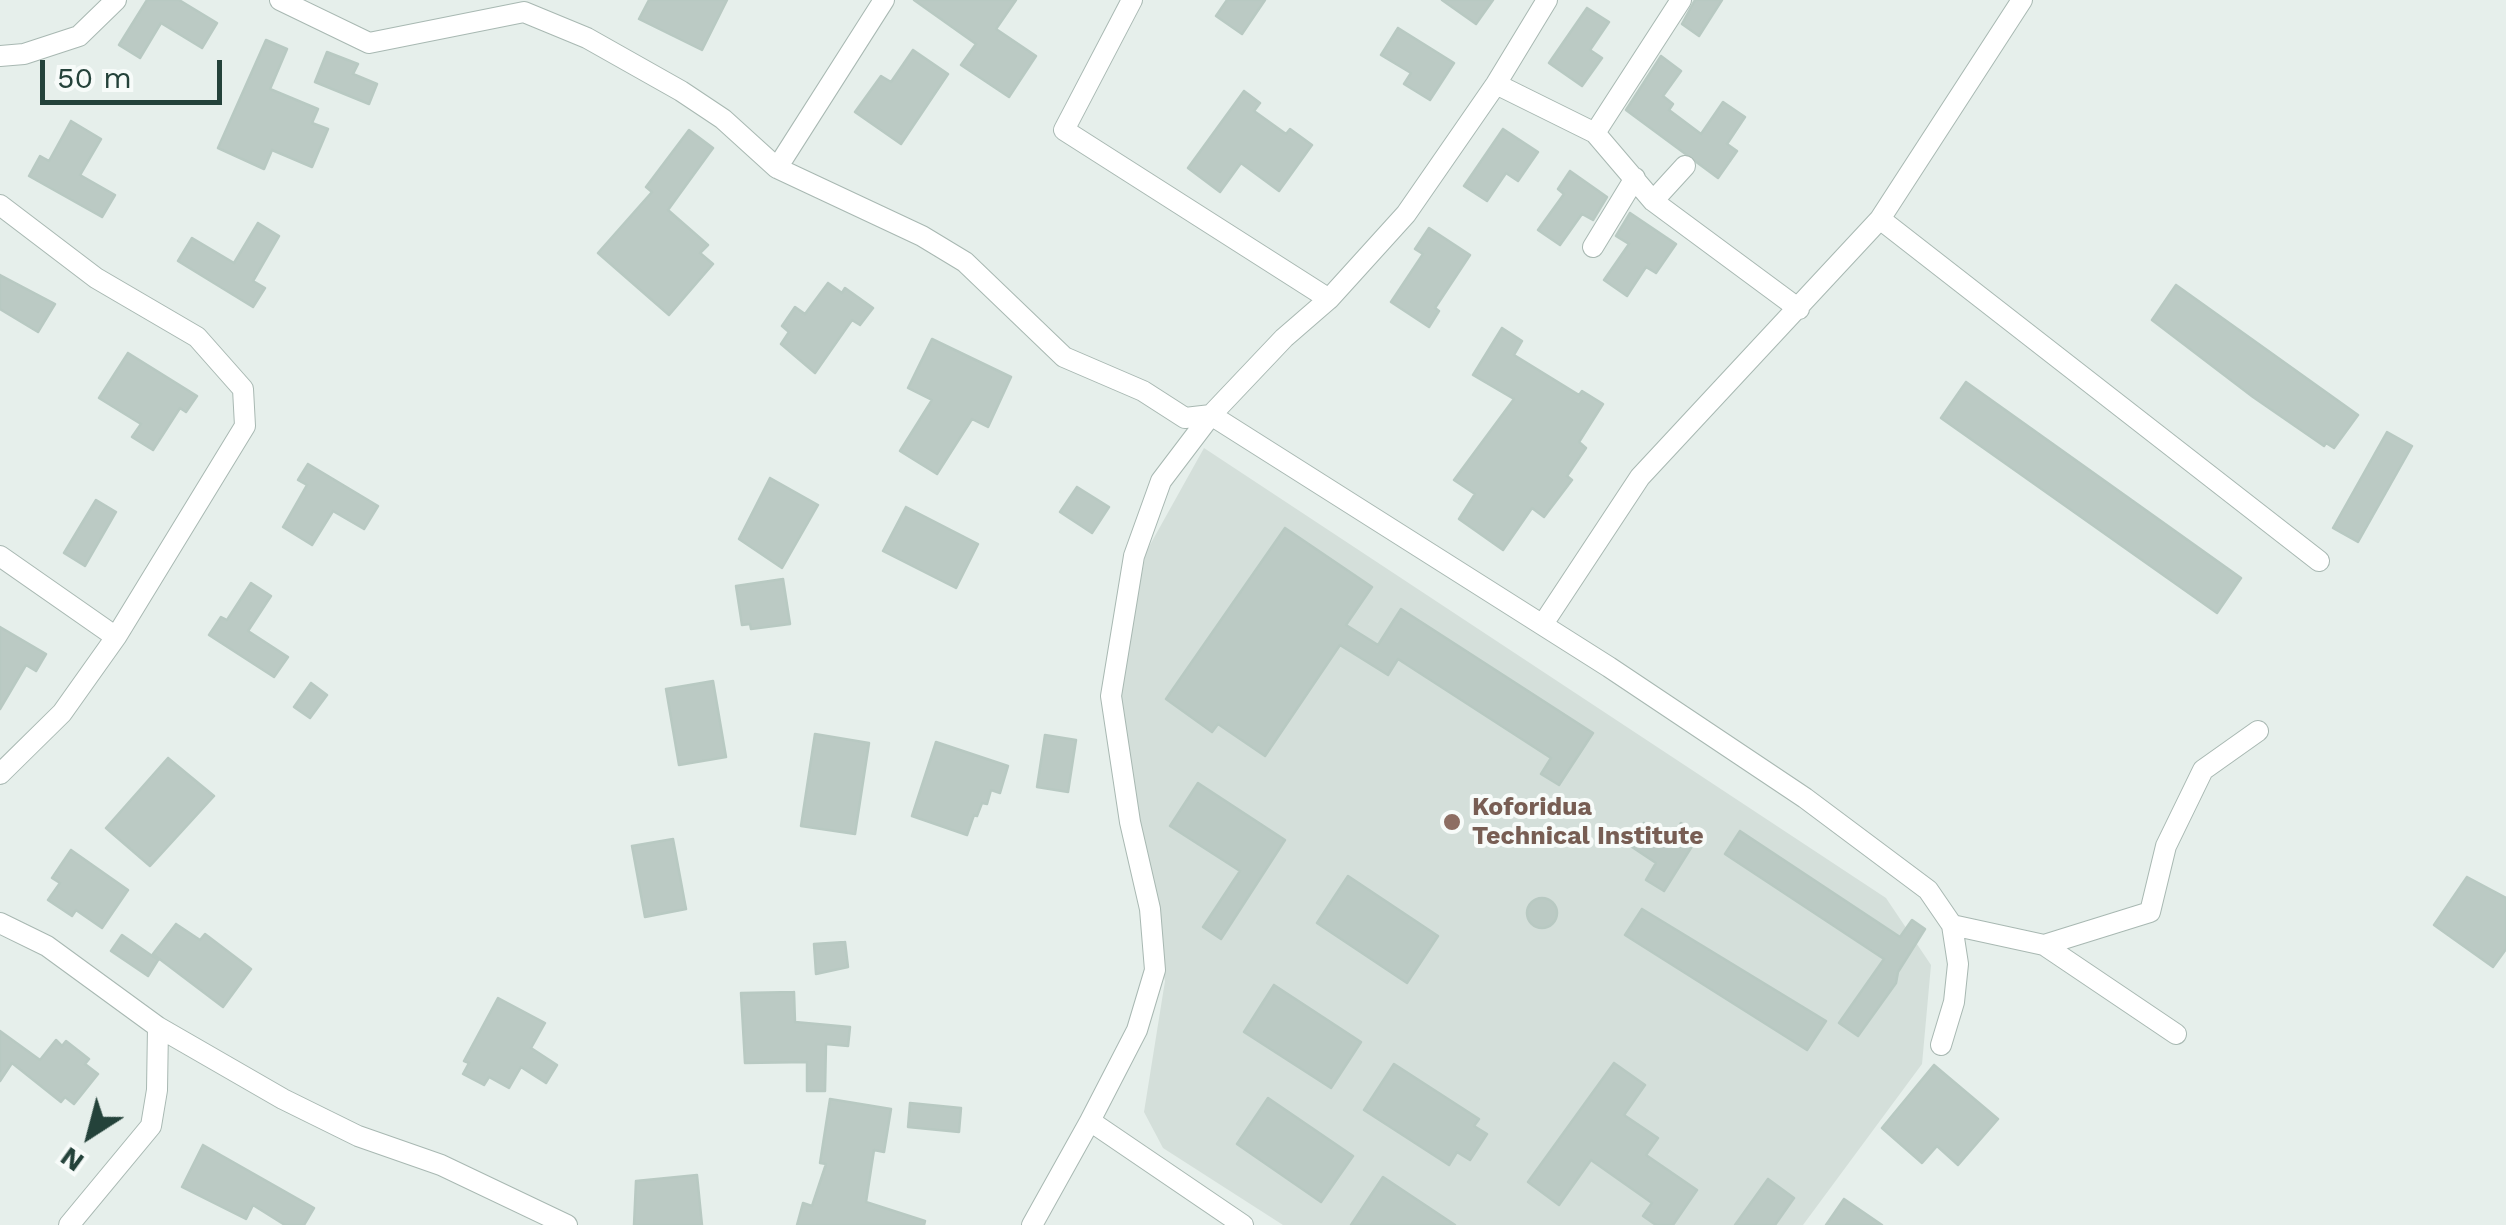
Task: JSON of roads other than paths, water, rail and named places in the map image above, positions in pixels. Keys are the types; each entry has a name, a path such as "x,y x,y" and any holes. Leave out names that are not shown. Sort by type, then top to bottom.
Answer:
{"street":[{"path":"0,56 24,54 79,36 116,0"},
{"path":"280,0 368,43 524,12 587,38 723,119 778,168 922,236 964,262 1064,357 1143,392 1185,418 1211,414 1542,624 1805,798 1928,890 1952,925 1958,964 1954,1002 1941,1045"},
{"path":"778,168 884,0"},
{"path":"1132,0 1064,130 1330,299"},
{"path":"1032,1225 1137,1030 1155,970 1150,910 1130,822 1111,696 1134,556 1161,481 1211,414 1284,338 1330,299 1406,214 1496,84 1546,0"},
{"path":"1595,133 1682,0"},
{"path":"1542,624 1640,477 1880,219 2022,0"},
{"path":"1496,84 1595,133 1652,201 1799,310"},
{"path":"1652,201 1685,166"},
{"path":"1593,248 1635,178"},
{"path":"0,205 96,278 198,337 243,389 245,426 116,636 62,713 0,774"},
{"path":"1880,219 2319,561"},
{"path":"0,556 116,636"},
{"path":"2044,945 2150,912 2166,846 2203,770 2258,731"},
{"path":"0,923 46,946 158,1027 328,1121 441,1165 568,1225"},
{"path":"1952,925 2044,945 2176,1034"},
{"path":"69,1225 151,1126 157,1090 158,1027"},
{"path":"1090,1121 1244,1225"}],"place":[{"name":"Koforidua Technical Institute","path":"1452,822"}]}
